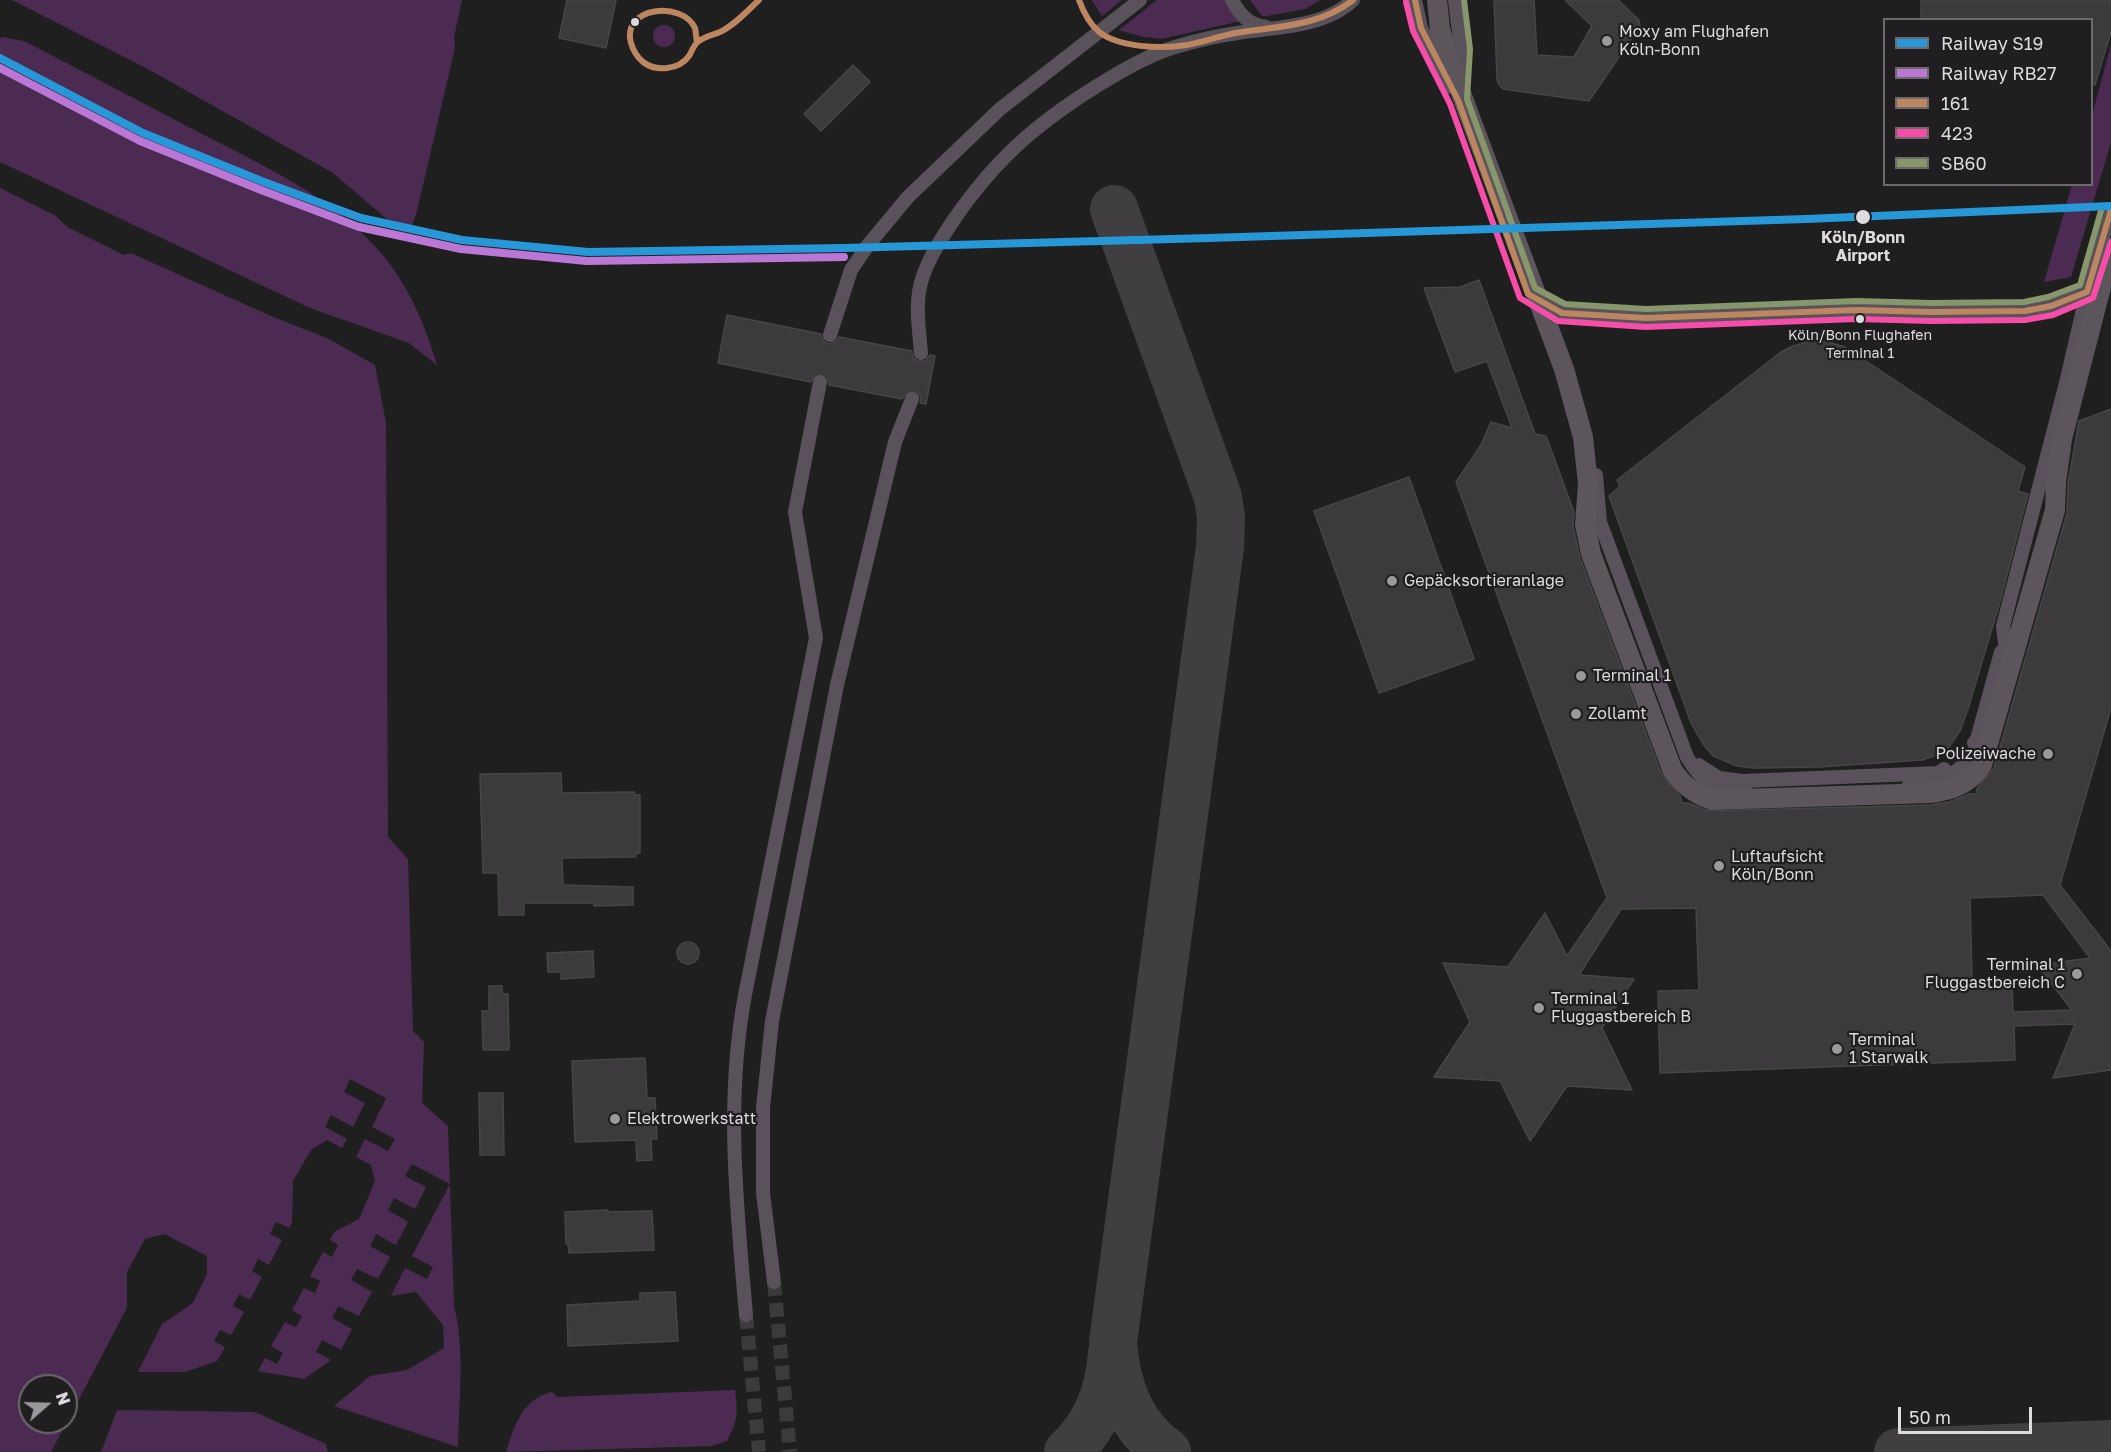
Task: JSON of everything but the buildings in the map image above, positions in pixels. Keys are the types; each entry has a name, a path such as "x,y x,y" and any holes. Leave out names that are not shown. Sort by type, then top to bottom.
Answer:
{"street":[{"path":"830,335 851,270 880,229 908,196 1000,109 1140,0"},
{"path":"1232,0 1247,21 1257,26 1270,28"},
{"path":"1328,16 1338,0"},
{"path":"921,353 917,299 922,277 933,251 971,194 1008,152 1045,120 1119,72 1176,47 1223,35 1300,24 1338,12 1353,0"},
{"path":"1415,0 1421,28 1458,100 1528,294 1567,378 1593,444 1599,522 1687,757 1693,768 1712,786 1730,790 1926,784 1962,769 1982,742 2007,653 2003,626 2063,396 2087,292 2111,210"},
{"path":"1437,0 1440,29 1449,61 1564,369 1583,437 1588,484 1585,524 1592,554 1672,769 1691,790 1701,797 1712,800 1930,793 1955,788 1976,774 1983,765 2055,510 2062,439 2111,248"},
{"path":"1455,0 1461,49 1458,100"},
{"path":"1528,294 1562,313 1646,318 1847,310 2025,311 2051,306 2087,292"},
{"path":"1687,757 1719,778 1743,781 1938,773 1958,760 1977,739 2067,408 2071,378 2070,366"},
{"path":"746,1315 736,1196 734,1120 738,1043 745,995 816,638 795,512 820,382"},
{"path":"774,1282 763,1193 763,1108 772,1021 837,685 895,442 912,399"}],"shaded area":[{"path":"12,0 462,0 454,37 455,48 416,215 410,230 402,232 333,173 146,68"},
{"path":"1092,0 1122,0 1102,16"},
{"path":"1157,0 1228,0 1241,21 1161,39 1119,30"},
{"path":"1250,0 1321,0 1305,9 1262,16"},
{"path":"664,25 672,28 675,36 672,44 664,47 656,44 653,36 656,28"},
{"path":"0,38 24,41 249,158 297,184 341,215 380,252 399,277 421,320 437,365 409,343 310,308 0,162"},
{"path":"2111,45 2111,142 2071,277 2044,282 2072,186 2093,186 2093,111"},
{"path":"0,188 56,216 67,227 124,255 131,253 273,317 327,338 375,365 386,423 388,837 408,859 413,1031 424,1042 422,1103 448,1126 450,1184 412,1164 405,1176 426,1187 415,1209 394,1198 388,1210 408,1222 396,1245 376,1234 370,1246 390,1257 378,1279 357,1269 351,1280 372,1292 359,1316 338,1306 332,1318 352,1329 341,1350 322,1340 316,1352 331,1360 304,1379 258,1371 265,1358 277,1364 283,1353 271,1346 285,1322 296,1327 302,1316 292,1310 304,1288 315,1293 320,1281 310,1276 323,1252 332,1257 338,1245 330,1240 334,1232 359,1219 375,1181 371,1165 356,1157 365,1139 388,1151 395,1139 372,1127 386,1098 350,1079 344,1092 365,1103 353,1127 331,1115 325,1127 347,1139 342,1148 327,1140 311,1150 293,1181 292,1222 289,1228 276,1222 270,1234 282,1240 269,1265 258,1259 252,1271 262,1277 250,1300 239,1294 233,1306 244,1312 231,1335 220,1330 214,1341 225,1347 217,1361 185,1372 138,1372 162,1324 193,1303 207,1274 207,1256 164,1234 145,1239 127,1272 127,1308 78,1401 78,1374 18,1374 18,1434 60,1434 51,1452 0,1452"},
{"path":"450,1184 454,1306 460,1357 458,1447 334,1406 370,1376 407,1370 444,1348 443,1325 416,1292 391,1296 405,1268 427,1279 433,1267 412,1256"},
{"path":"735,1390 737,1411 733,1427 727,1441 712,1446 506,1452 521,1414 533,1401 552,1392 557,1397"},
{"path":"117,1410 255,1412 326,1444 328,1452 101,1452"}],"taxiway":[{"path":"1114,209 1218,497 1221,517 1220,547 1113,1342 1118,1374 1127,1404 1143,1430 1167,1452"},
{"path":"1068,1452 1087,1431 1100,1407 1108,1381 1112,1353"},
{"path":"1898,1452 2111,1444"}],"tunnel":[{"path":"820,382 830,335"},
{"path":"912,399 921,353"},
{"path":"774,1282 790,1452"},
{"path":"746,1315 759,1452"}],"rail line":[{"name":"S19","path":"0,58 143,133 361,218 462,240 588,252 1209,238 1806,219 2111,206"},
{"name":"RB27","path":"0,68 140,141 359,227 461,249 587,261 844,257"}],"transit line":[{"name":"161","path":"697,42 695,28 688,19 678,13 666,11 643,15 630,31 633,48 643,62 654,67 673,67 685,61 697,42 731,26 759,0"},
{"name":"161","path":"1079,0 1092,24 1107,37 1128,44 1165,47 1187,45 1236,33 1297,24 1326,16 1353,0"},
{"name":"161","path":"1415,0 1421,28 1458,100 1528,294 1562,313 1646,318 1856,310 2025,311 2051,306 2087,292 2111,210"},
{"name":"SB60","path":"1464,0 1470,49 1467,99 1535,288 1565,304 1646,309 1856,301 2024,302 2048,297 2080,285 2102,207"},
{"name":"423","path":"1406,2 1413,31 1450,104 1520,298 1558,321 1646,327 1856,319 2025,320 2053,315 2093,298 2111,242"}],"place":[{"name":"Moxy am Flughafen Köln-Bonn","path":"1607,41"},
{"name":"Köln/Bonn Airport","path":"1863,217"},
{"name":"Köln/Bonn Flughafen Terminal 1","path":"1860,319"},
{"name":"Gepäcksortieranlage","path":"1392,581"},
{"name":"Terminal 1","path":"1581,676"},
{"name":"Zollamt","path":"1576,714"},
{"name":"Polizeiwache","path":"2048,754"},
{"name":"Luftaufsicht Köln/Bonn","path":"1719,866"},
{"name":"Terminal 1 Fluggastbereich C","path":"2077,974"},
{"name":"Terminal 1 Fluggastbereich B","path":"1539,1008"},
{"name":"Terminal 1 Starwalk","path":"1837,1049"},
{"name":"Elektrowerkstatt","path":"615,1119"}]}
